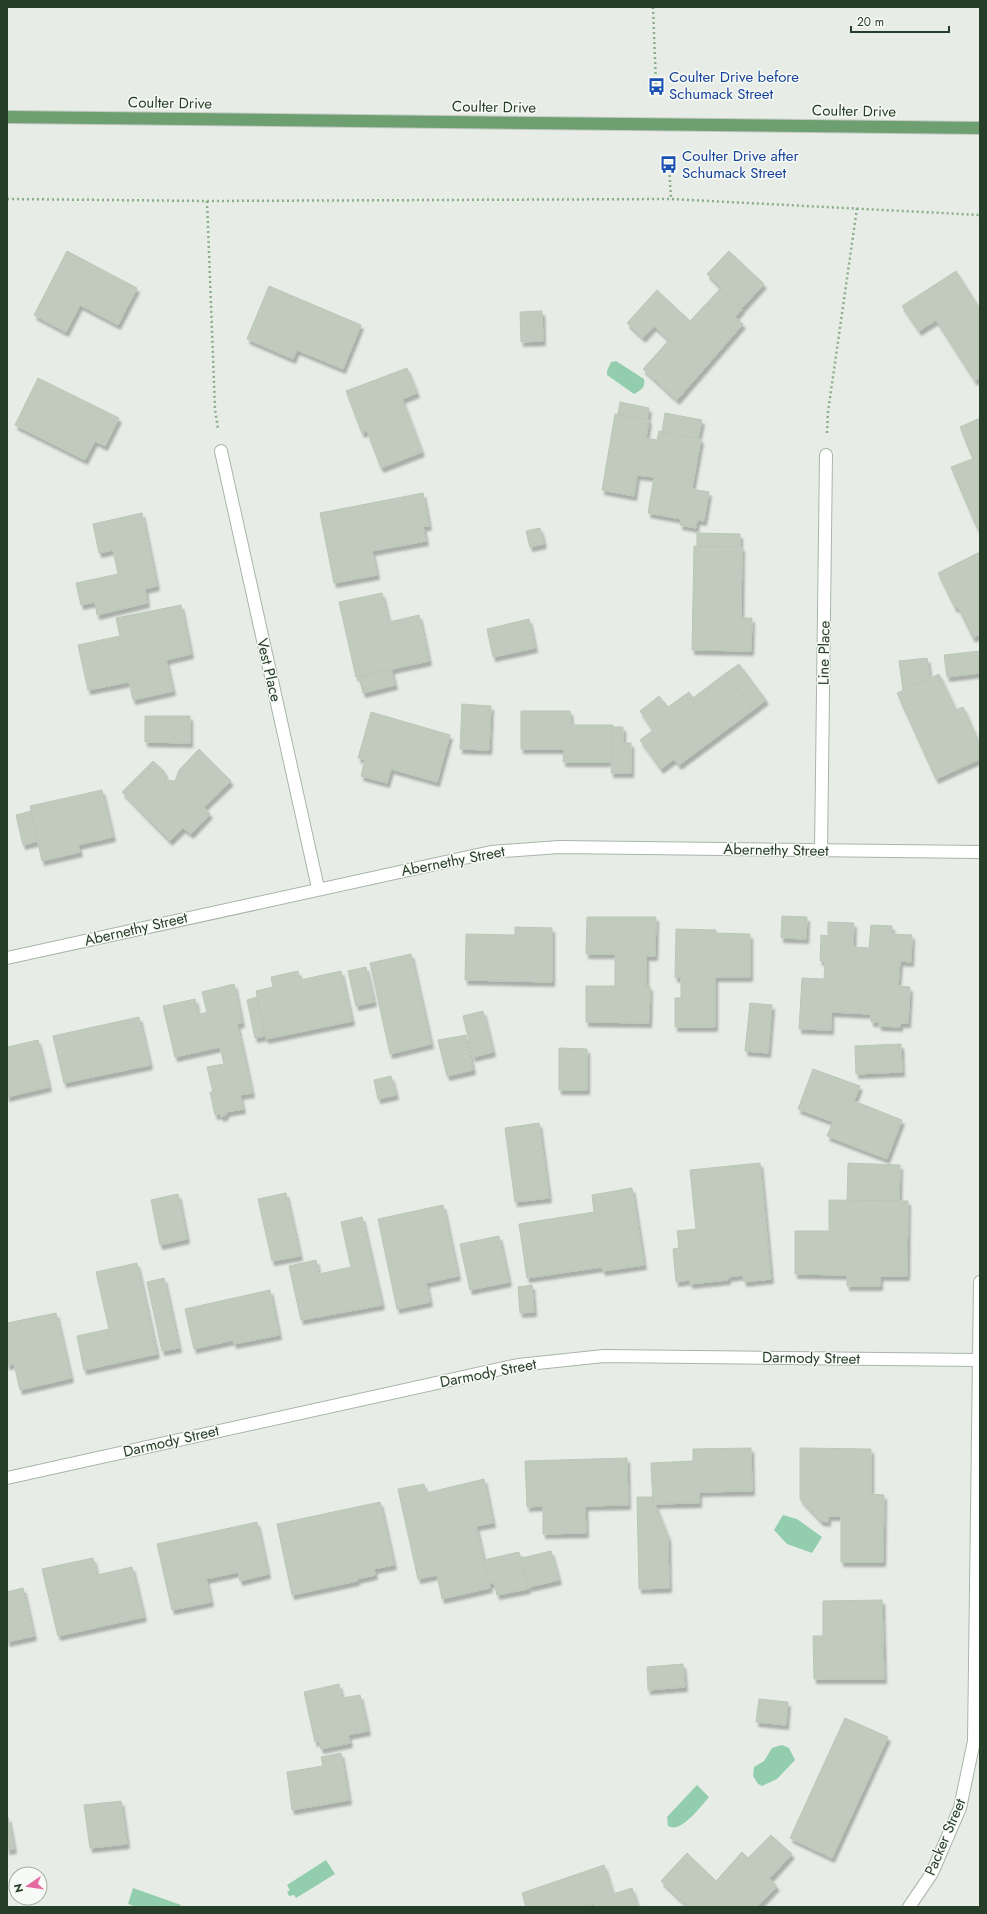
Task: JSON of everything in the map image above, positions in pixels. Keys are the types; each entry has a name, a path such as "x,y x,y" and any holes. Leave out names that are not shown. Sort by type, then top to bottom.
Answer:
{"main road":[{"name":"Coulter Drive","path":"7,116 980,128"}],"street":[{"name":"Vest Place","path":"221,451 318,888"},
{"name":"Line Place","path":"821,850 826,455"},
{"name":"Abernethy Street","path":"7,958 318,888 498,851 559,847 980,852"},
{"name":"Packer Street","path":"909,1907 932,1873 960,1808 974,1741 980,1282"},
{"name":"Darmody Street","path":"7,1478 518,1365 604,1356 979,1360"}],"path":[{"path":"653,7 656,86"},
{"path":"669,165 671,199"},
{"path":"7,200 207,201 671,199 980,215"},
{"path":"207,201 214,409 221,451"},
{"path":"826,455 828,412 857,208"}],"shaded area":[{"path":"616,361 644,379 644,384 640,390 634,394 607,375 611,362"},
{"path":"783,1515 797,1519 822,1537 812,1553 787,1544 774,1530"},
{"path":"782,1745 789,1748 795,1760 777,1779 762,1786 758,1784 753,1776 754,1767 764,1761 772,1748"},
{"path":"697,1785 709,1797 685,1823 679,1826 668,1826 667,1817"},
{"path":"326,1860 335,1874 296,1898 294,1895 289,1896 287,1892 290,1890 287,1885"},
{"path":"133,1888 181,1905 180,1907 137,1907 128,1904"}],"building":[{"path":"67,251 137,288 118,325 80,305 66,332 34,315"},
{"path":"729,251 764,284 742,308 707,274"},
{"path":"956,271 980,309 980,377 975,381 936,320 919,331 902,306"},
{"path":"269,286 361,325 343,369 297,350 293,359 247,339"},
{"path":"721,288 742,309 735,317 743,324 677,400 643,369 669,340 654,326 643,338 627,323 657,290 690,321"},
{"path":"542,311 543,341 521,342 520,312"},
{"path":"407,368 417,393 402,399 422,452 381,468 367,431 362,433 346,391"},
{"path":"38,378 119,418 105,446 95,441 85,460 15,425"},
{"path":"620,402 649,408 647,420 618,414"},
{"path":"665,413 702,420 698,439 662,432"},
{"path":"615,414 649,420 646,438 657,440 659,431 701,439 692,489 709,492 704,521 697,520 696,528 680,525 681,519 648,513 654,477 637,475 634,496 602,490"},
{"path":"980,418 980,456 973,459 960,427"},
{"path":"980,456 980,496 966,502 951,467"},
{"path":"423,493 429,526 423,526 426,541 372,551 377,575 334,583 320,513"},
{"path":"980,496 980,526 977,528 966,502"},
{"path":"142,513 157,586 145,589 147,603 97,615 95,602 81,605 76,583 118,574 113,550 99,553 93,524"},
{"path":"540,528 544,544 530,547 526,531"},
{"path":"697,533 740,534 740,547 697,546"},
{"path":"694,546 742,547 741,618 752,618 751,651 692,650"},
{"path":"980,552 980,634 973,638 958,607 955,608 938,573"},
{"path":"382,593 389,622 419,615 429,661 356,677 339,602"},
{"path":"181,605 191,654 166,660 173,691 133,700 129,682 88,690 78,645 120,636 116,618"},
{"path":"529,619 535,648 493,657 487,629"},
{"path":"980,651 980,673 947,677 944,655"},
{"path":"927,658 930,678 903,690 899,661"},
{"path":"739,664 766,700 753,710 726,673"},
{"path":"391,669 395,685 363,693 359,677"},
{"path":"726,673 753,710 679,765 674,759 661,769 640,740 653,730 640,711 659,696 668,707 689,692 693,698"},
{"path":"939,674 956,710 963,707 980,745 980,759 936,779 897,693"},
{"path":"462,704 491,706 489,750 460,749"},
{"path":"521,711 570,711 571,725 613,725 612,762 563,762 564,749 521,749"},
{"path":"371,712 450,735 437,782 391,769 387,783 361,776 365,759 358,758"},
{"path":"145,716 190,716 190,743 145,742"},
{"path":"613,727 623,727 623,743 631,743 631,773 611,773"},
{"path":"199,749 231,781 204,807 210,814 191,834 183,828 170,841 122,792 153,761 164,771 166,780 175,781 179,770"},
{"path":"102,790 113,837 78,845 80,852 42,861 30,806"},
{"path":"31,811 38,841 23,845 16,815"},
{"path":"782,916 807,917 806,939 781,938"},
{"path":"587,917 656,917 655,956 646,956 646,986 650,986 649,1023 586,1022 586,986 615,986 615,954 586,954"},
{"path":"828,922 854,923 853,947 869,948 871,925 892,926 892,934 912,935 911,962 900,961 898,986 910,987 908,1023 900,1023 900,1027 879,1026 879,1022 871,1022 871,1014 831,1012 831,1030 799,1029 802,978 824,979 825,961 820,961 821,935 828,936"},
{"path":"515,927 552,928 552,982 465,980 466,934 515,935"},
{"path":"676,929 716,930 716,933 750,934 750,977 715,977 715,1027 675,1027 675,998 681,998 681,977 675,978"},
{"path":"411,954 431,1044 390,1054 370,963"},
{"path":"366,967 374,1002 356,1006 348,971"},
{"path":"298,971 300,980 341,971 352,1021 266,1039 256,991 273,987 271,977"},
{"path":"234,984 242,1023 237,1024 252,1093 240,1095 243,1109 226,1112 226,1115 221,1117 220,1114 215,1115 210,1092 213,1092 207,1067 224,1064 220,1047 175,1057 163,1006 195,999 198,1015 207,1012 202,992"},
{"path":"257,997 265,1036 255,1038 247,1000"},
{"path":"750,1003 772,1005 768,1053 745,1051"},
{"path":"483,1011 493,1052 473,1057 463,1016"},
{"path":"139,1017 150,1065 64,1083 53,1036"},
{"path":"466,1035 473,1070 447,1076 438,1040"},
{"path":"38,1040 49,1087 7,1097 7,1047"},
{"path":"901,1044 902,1072 856,1074 855,1046"},
{"path":"559,1048 587,1049 587,1090 559,1090"},
{"path":"813,1069 860,1086 854,1101 902,1120 887,1159 827,1136 833,1122 798,1109"},
{"path":"391,1076 396,1095 378,1099 374,1080"},
{"path":"539,1123 549,1198 515,1202 505,1128"},
{"path":"760,1163 771,1279 744,1282 743,1275 728,1277 728,1280 690,1284 690,1280 676,1282 673,1249 679,1248 677,1231 696,1229 690,1170"},
{"path":"848,1163 900,1165 899,1202 847,1200"},
{"path":"632,1188 644,1265 603,1271 602,1267 527,1278 519,1224 594,1212 592,1195"},
{"path":"286,1193 300,1256 272,1261 258,1199"},
{"path":"178,1194 187,1239 160,1245 151,1200"},
{"path":"829,1200 908,1201 907,1276 880,1276 880,1286 847,1286 847,1275 795,1274 795,1231 829,1231"},
{"path":"443,1205 458,1276 426,1283 430,1302 397,1309 378,1219"},
{"path":"362,1217 382,1305 301,1320 289,1266 316,1260 319,1274 351,1267 341,1222"},
{"path":"499,1236 509,1282 470,1290 460,1244"},
{"path":"137,1263 157,1354 84,1370 77,1336 109,1329 96,1272"},
{"path":"164,1278 179,1348 162,1351 147,1282"},
{"path":"532,1285 534,1312 520,1313 518,1287"},
{"path":"270,1290 279,1335 234,1344 233,1340 194,1349 185,1309"},
{"path":"56,1313 71,1378 20,1390 14,1364 7,1365 7,1323"},
{"path":"751,1448 752,1491 699,1492 699,1503 653,1504 651,1463 693,1461 693,1449"},
{"path":"800,1448 871,1449 871,1494 884,1495 883,1562 841,1562 841,1516 828,1516 828,1522 821,1521 800,1499"},
{"path":"627,1458 628,1505 585,1506 586,1533 543,1534 543,1506 527,1507 525,1461"},
{"path":"484,1479 493,1523 476,1526 490,1588 442,1599 437,1575 418,1579 398,1489 424,1484 426,1493"},
{"path":"637,1497 653,1497 653,1504 655,1504 668,1537 669,1588 639,1589"},
{"path":"380,1502 394,1565 374,1569 375,1575 357,1579 357,1581 292,1595 277,1524"},
{"path":"257,1522 268,1574 240,1581 238,1572 206,1579 211,1602 172,1610 157,1544"},
{"path":"551,1551 559,1580 529,1587 522,1558"},
{"path":"519,1552 528,1589 497,1595 494,1583 489,1584 484,1560"},
{"path":"93,1558 97,1575 132,1567 144,1617 58,1636 42,1569"},
{"path":"23,1588 34,1636 7,1642 7,1592"},
{"path":"882,1600 884,1679 814,1679 813,1636 823,1636 823,1601"},
{"path":"683,1664 685,1687 648,1690 647,1667"},
{"path":"339,1684 342,1698 360,1695 368,1731 348,1735 350,1743 321,1749 319,1741 315,1742 304,1692"},
{"path":"759,1699 788,1702 786,1725 756,1722"},
{"path":"845,1718 888,1737 832,1858 790,1838"},
{"path":"341,1753 349,1800 292,1810 287,1772 323,1766 321,1757"},
{"path":"121,1801 127,1844 90,1848 84,1805"},
{"path":"8,1817 14,1849 7,1850 7,1818"},
{"path":"771,1835 792,1854 770,1878 748,1858"},
{"path":"742,1852 777,1886 757,1907 688,1907 661,1881 687,1853 716,1881"},
{"path":"604,1865 613,1894 632,1888 638,1907 594,1907 593,1904 585,1907 526,1907 522,1893"}],"place":[{"name":"Coulter Drive before Schumack Street","path":"656,86"},
{"name":"Coulter Drive after Schumack Street","path":"669,165"}]}
